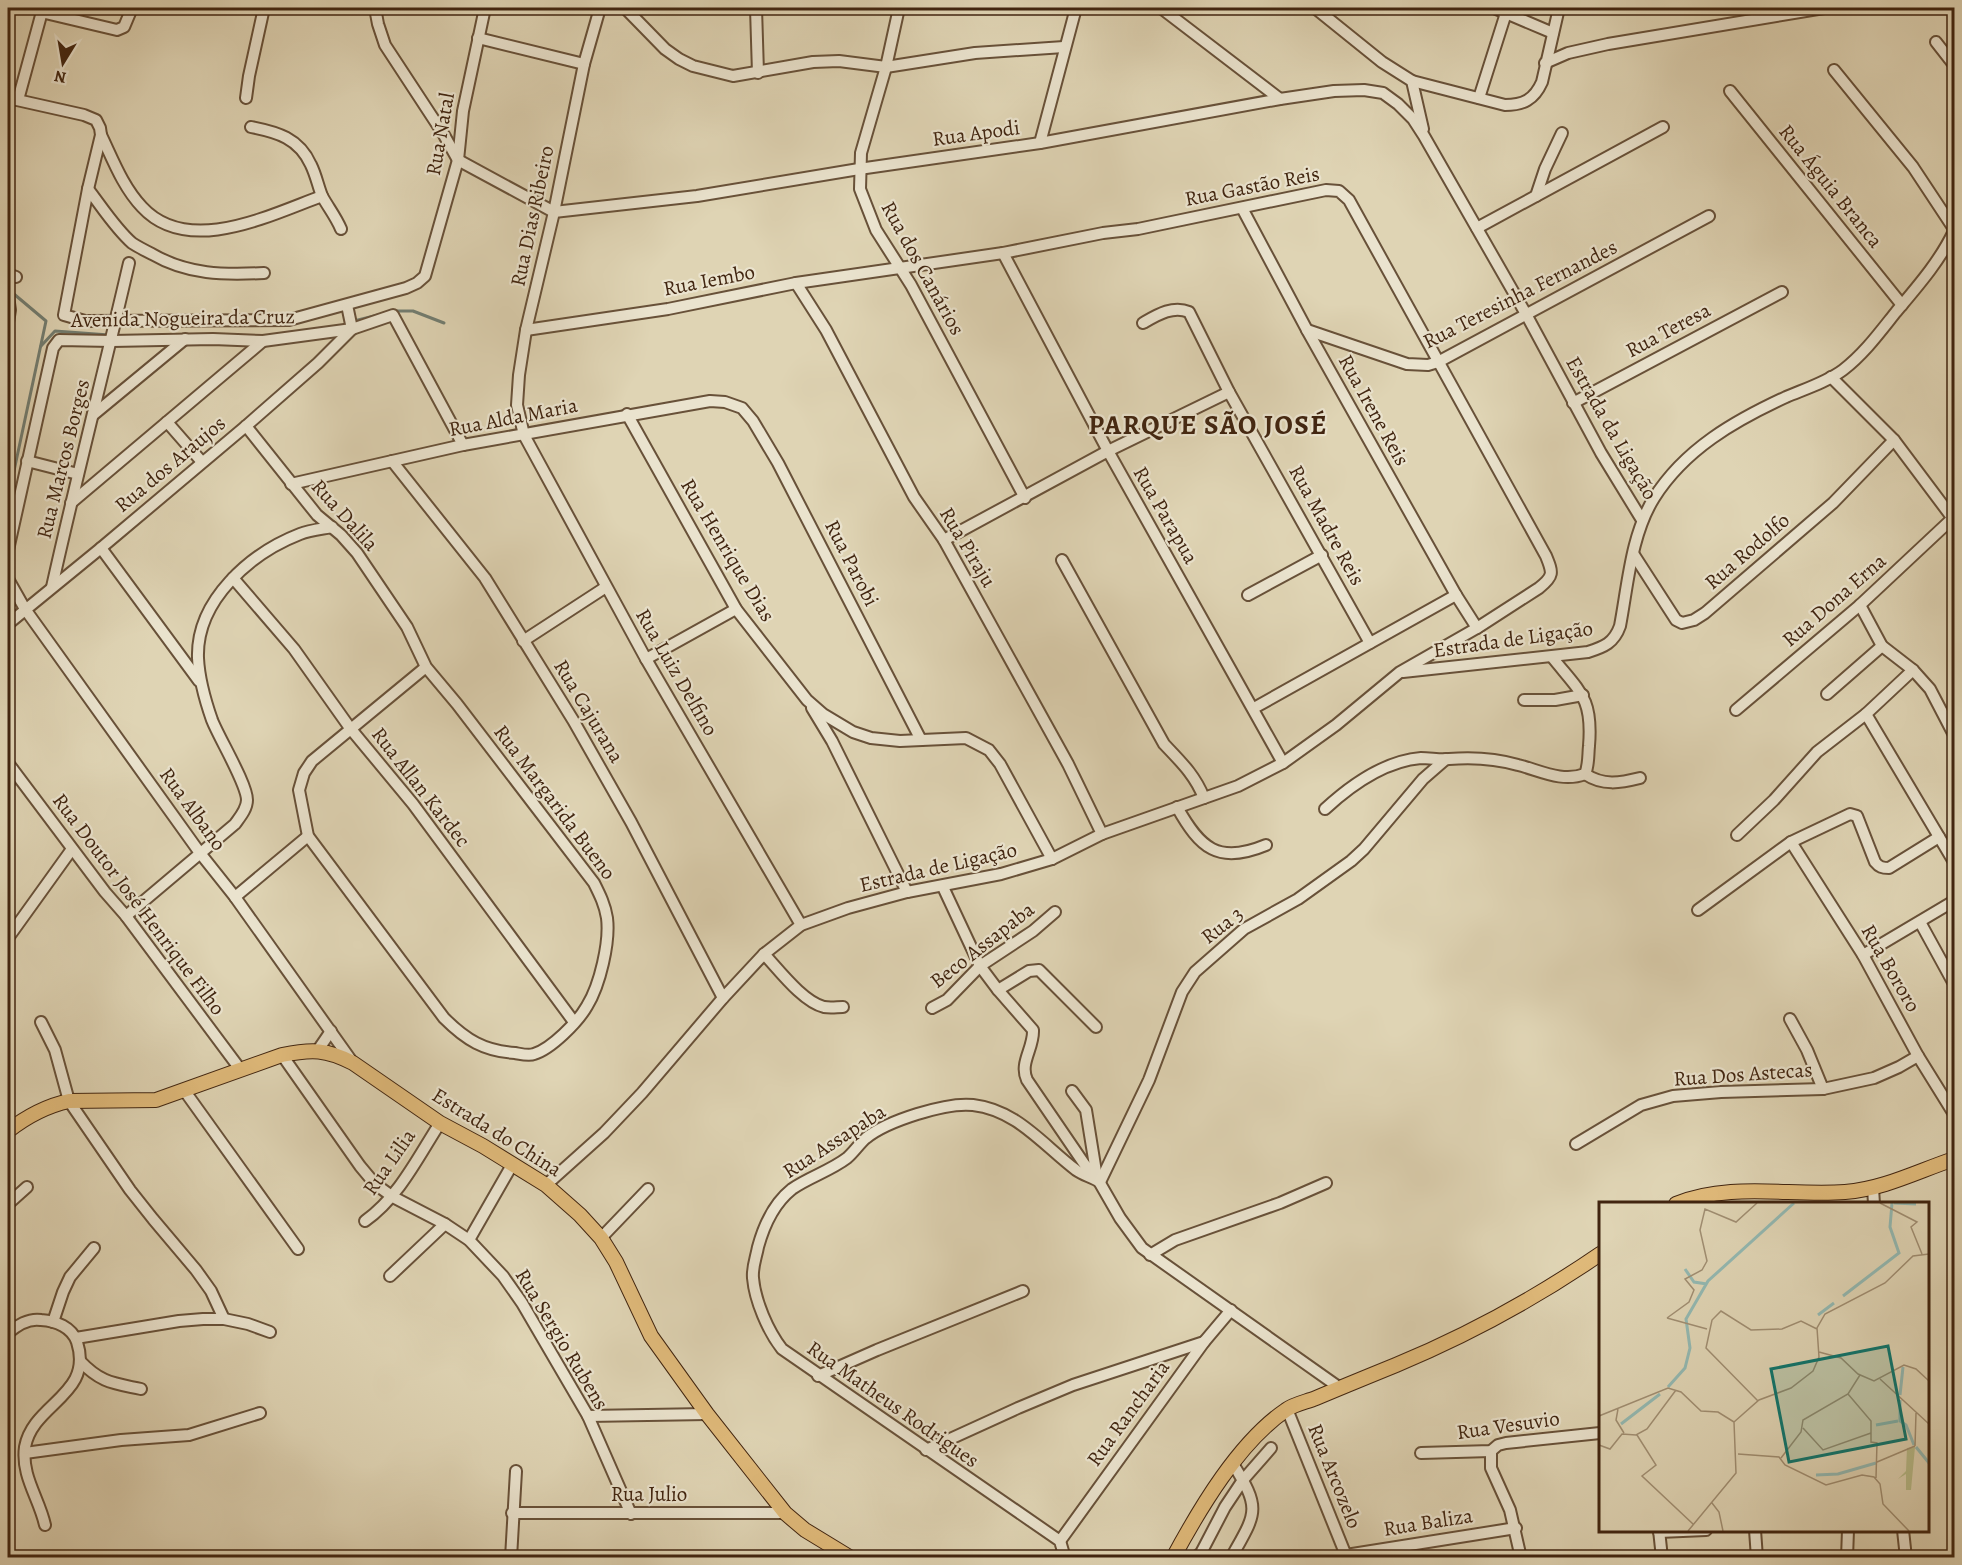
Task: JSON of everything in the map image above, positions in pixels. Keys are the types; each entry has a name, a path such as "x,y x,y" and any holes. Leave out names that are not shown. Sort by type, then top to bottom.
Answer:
{"main road":[{"name":"Estrada do China","path":"8,1131 35,1113 69,1101 156,1100 282,1055 318,1050 353,1063 440,1123 546,1185 580,1215 601,1239 616,1262 651,1336 707,1414 785,1513 805,1530 851,1557"},
{"path":"1679,1202 1699,1195 1721,1192 1845,1192 1873,1188 1954,1159"},
{"path":"1173,1557 1200,1509 1233,1464 1254,1439 1287,1408 1333,1387 1430,1350 1501,1316 1599,1255"}],"street":[{"path":"132,8 124,27 117,30 42,10 13,99 75,112 96,120 118,171 130,191 141,207 159,221 188,230 222,229 322,196"},
{"path":"246,98 264,8"},
{"path":"375,8 384,45 458,160 554,212"},
{"name":"Rua Natal","path":"428,267 458,160 463,111 485,8"},
{"name":"Rua Dias Ribeiro","path":"524,435 517,405 526,330 554,212 584,63 600,8"},
{"path":"625,8 665,49 693,66 733,76 839,61 886,67 975,53 1064,46"},
{"path":"756,8 758,73"},
{"name":"Rua dos Canários","path":"899,8 886,67 864,143 859,169 860,189 876,230 911,285 1025,498"},
{"path":"1040,143 1064,46 1076,8"},
{"path":"1161,8 1280,99"},
{"path":"1315,8 1382,62 1412,81 1505,105 1527,102 1537,93 1542,82 1559,8"},
{"path":"1494,8 1552,33"},
{"path":"1545,63 1568,53 1608,44 1776,12 1824,8"},
{"path":"1479,98 1506,13"},
{"path":"478,38 584,63"},
{"path":"1936,42 1954,64"},
{"path":"1834,70 1913,167 1954,230"},
{"path":"1412,81 1424,136"},
{"name":"Rua Apodi","path":"554,212 697,196 859,169 1040,143 1334,91 1364,90 1383,93 1398,104"},
{"name":"Rua Águia Branca","path":"1730,91 1902,305"},
{"name":"Estrada da Ligação","path":"1398,104 1413,119 1424,136 1526,314 1601,453 1642,520 1668,479 1687,457 1710,437 1773,403 1843,370 1864,350 1929,272 1954,230"},
{"path":"251,127 274,131 288,138 304,151 312,166 322,196 341,229"},
{"path":"1477,228 1663,127"},
{"path":"1536,196 1545,169 1562,133"},
{"path":"101,135 88,189 133,243 163,261 181,268 214,274 264,273"},
{"name":"Avenida Nogueira da Cruz","path":"88,189 64,315 86,321 289,320 348,307 417,283 425,276 428,267"},
{"name":"Rua Gastão Reis","path":"899,267 1003,253 1326,190 1339,191 1345,195 1546,556"},
{"name":"Rua Irene Reis","path":"1242,208 1307,330 1456,595 1477,628"},
{"name":"Rua Teresinha Fernandes","path":"1307,330 1407,364 1428,365 1438,362 1709,216"},
{"name":"Rua Parapua","path":"1003,253 1108,451 1283,762"},
{"name":"Rua Marcos Borges","path":"52,587 129,263"},
{"name":"Rua Iembo","path":"526,330 668,309 796,283 899,267"},
{"name":"Rua Piraju","path":"796,283 826,330 914,497 944,540 1068,764 1102,834"},
{"name":"Rua Teresa","path":"1573,402 1782,292"},
{"path":"8,296 10,310 8,322"},
{"path":"348,307 352,326"},
{"name":"Rua Madre Reis","path":"1143,323 1173,309 1183,309 1189,312 1229,392 1370,643"},
{"name":"Avenida Nogueira da Cruz","path":"27,461 52,354 55,343 59,340 262,341 352,326 393,315 463,445"},
{"name":"Rua dos Araujos","path":"8,624 246,426 318,363 352,326"},
{"path":"92,415 185,339"},
{"path":"71,503 262,341"},
{"path":"1831,377 1894,440 1954,518"},
{"path":"944,540 1108,451 1229,392"},
{"name":"Rua Alda Maria","path":"291,484 463,445 627,414 710,401 725,402 742,408"},
{"name":"Rua Parobi","path":"742,408 778,463 921,740"},
{"name":"Rua Henrique Dias","path":"627,414 736,609 807,700 823,714 853,732 871,738 900,741 966,738 988,750 1000,764 1052,859"},
{"path":"167,422 202,462"},
{"name":"Rua Dalila","path":"246,426 317,515 357,553 407,627 426,667"},
{"name":"Rua Luiz Delfino","path":"524,435 646,659 801,925"},
{"name":"Rua Rodolfo","path":"1634,555 1677,620 1682,623 1694,620 1705,614 1833,503 1894,440"},
{"path":"8,550 27,461 78,474"},
{"name":"Rua Cajurana","path":"392,461 485,578 573,720 631,822 723,998"},
{"name":"Rua Dona Erna","path":"1736,710 1860,605 1954,518"},
{"name":"Estrada de Ligação","path":"1400,672 1552,657 1588,652 1604,647 1612,641 1620,626 1642,520"},
{"path":"126,915 235,824 242,815 247,798 213,721 200,683 198,655 205,624 216,598 256,557 301,534 332,527"},
{"path":"101,548 200,683"},
{"path":"1248,595 1322,555"},
{"name":"Estrada de Ligação","path":"546,1185 604,1133 642,1093 764,954 801,925 848,908 907,892 1002,874 1052,859 1102,834 1238,786 1283,762 1336,725 1400,672 1477,628 1548,580 1551,569 1546,556"},
{"path":"1062,560 1164,744 1193,775 1204,798"},
{"name":"Rua Allan Kardec","path":"233,578 294,649 350,728 412,804 574,1022"},
{"name":"Rua Albano","path":"8,579 25,609 353,1063"},
{"path":"523,641 606,587"},
{"path":"1254,708 1456,595"},
{"path":"1860,605 1882,646 1913,670 1930,689 1954,735"},
{"path":"646,659 736,609"},
{"path":"1827,694 1882,646"},
{"path":"1552,657 1588,704 1590,720 1586,769 1594,781 1615,783 1640,778"},
{"path":"235,897 308,836 299,790 304,773 312,761 426,667"},
{"name":"Rua Margarida Bueno","path":"308,836 444,1018 461,1036 483,1047 502,1052 532,1055 560,1037 587,1006 596,985 606,947 607,920 604,904 594,884 481,735 426,667"},
{"path":"1737,835 1774,800 1817,752 1866,714 1913,670"},
{"path":"1524,700 1555,700 1583,695"},
{"path":"807,700 832,741 907,892"},
{"path":"1866,714 1954,862"},
{"path":"1325,809 1360,782 1396,764 1423,758 1479,757 1566,777 1586,769"},
{"name":"Rua 3","path":"1098,1180 1149,1080 1182,992 1195,972 1244,929 1298,899 1351,861 1424,779 1446,759"},
{"path":"8,786 10,766"},
{"name":"Rua Doutor José Henrique Filho","path":"10,766 72,849 126,915 240,1069"},
{"path":"1177,807 1189,828 1210,849 1239,854 1251,852 1266,845"},
{"path":"1698,910 1791,842 1853,814 1857,816 1878,866 1889,868 1939,837"},
{"name":"Rua Bororo","path":"1791,842 1863,955 1918,1056 1954,1114"},
{"path":"8,938 72,849"},
{"path":"943,886 980,966 1031,1027 1033,1035 1024,1074 1061,1132 1098,1180"},
{"path":"1863,955 1954,901"},
{"name":"Beco Assapaba","path":"932,1008 947,1000 980,966 1033,931 1055,912"},
{"path":"1920,922 1954,984"},
{"path":"764,954 802,994 815,1003 823,1007 843,1007"},
{"path":"998,990 1029,970 1039,970 1096,1027"},
{"path":"1791,1019 1823,1089"},
{"path":"40,1022 55,1050 69,1101 130,1190 196,1270 211,1291 225,1319"},
{"path":"318,1050 331,1031"},
{"name":"Rua Sergio Rubens","path":"282,1055 375,1184 393,1197 445,1224 469,1240 503,1276 522,1303 588,1416 631,1514"},
{"name":"Rua Dos Astecas","path":"1576,1144 1641,1105 1673,1096 1696,1093 1823,1089 1874,1078 1918,1056"},
{"path":"184,1090 298,1249"},
{"path":"1072,1091 1086,1110 1098,1180"},
{"name":"Rua Assapaba","path":"758,1247 767,1220 792,1189 842,1161 869,1136 906,1118 938,1109 973,1105 1010,1118 1030,1129 1082,1174 1098,1180 1134,1237 1150,1256 1231,1310 1333,1387"},
{"name":"Rua Lilia","path":"365,1221 393,1197 440,1123"},
{"path":"469,1240 512,1164"},
{"path":"1150,1256 1175,1240 1280,1203 1326,1183"},
{"path":"8,1204 27,1187"},
{"path":"1873,1188 1874,1202"},
{"path":"601,1239 648,1189"},
{"path":"390,1276 445,1224"},
{"name":"Rua Matheus Rodrigues","path":"758,1247 752,1276 772,1336 791,1358 1060,1542"},
{"path":"53,1322 70,1277 94,1248"},
{"path":"818,1376 1023,1291"},
{"name":"Rua Rancharia","path":"1060,1542 1204,1342 1231,1310"},
{"path":"8,1333 24,1322 38,1319 68,1328 76,1338 80,1361 75,1381 68,1391 35,1422 25,1453 28,1479 45,1526"},
{"path":"76,1338 179,1321 225,1319 270,1332"},
{"path":"926,1450 1073,1385 1204,1342"},
{"path":"80,1361 99,1378 141,1389"},
{"name":"Rua Arcozelo","path":"1287,1408 1346,1556"},
{"path":"25,1453 121,1440 189,1435 260,1413"},
{"path":"588,1416 707,1414"},
{"name":"Rua Vesuvio","path":"1421,1453 1491,1451 1498,1445 1506,1443 1599,1433"},
{"path":"1195,1557 1201,1553 1225,1507 1243,1480 1271,1448"},
{"path":"1491,1451 1491,1468 1506,1498 1516,1528 1521,1557"},
{"path":"1231,1557 1248,1526 1253,1507 1252,1499 1233,1464"},
{"path":"511,1557 516,1471"},
{"name":"Rua Julio","path":"512,1512 785,1513"},
{"name":"Rua Baliza","path":"1346,1556 1516,1528"},
{"path":"1659,1532 1662,1557"},
{"path":"1755,1532 1757,1557"},
{"path":"1846,1557 1848,1532"},
{"path":"1903,1532 1906,1557"},
{"path":"1060,1542 1065,1557"}],"waterway":[{"path":"8,289 46,321 8,499"},
{"path":"394,311 413,311 444,323"},
{"path":"354,321 382,314"},
{"path":"41,346 55,331 109,335"}],"district":[{"name":"PARQUE SÃO JOSÉ","path":"1208,425"}]}
